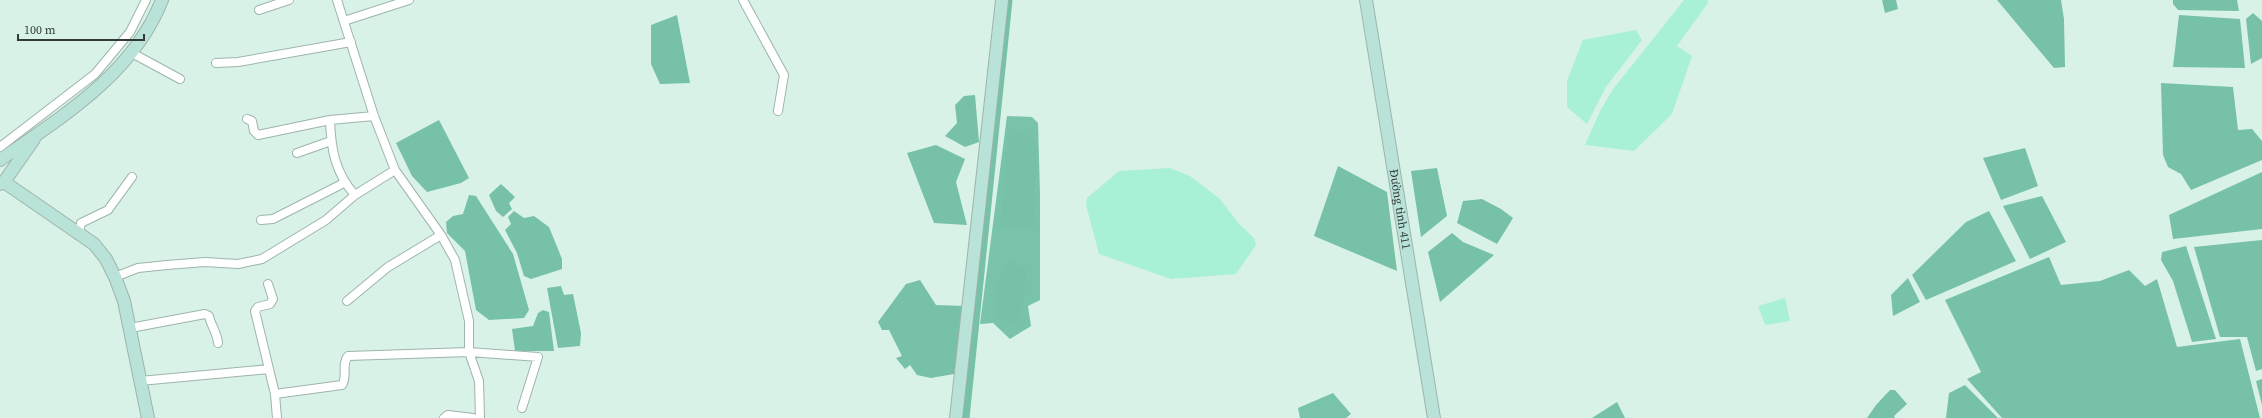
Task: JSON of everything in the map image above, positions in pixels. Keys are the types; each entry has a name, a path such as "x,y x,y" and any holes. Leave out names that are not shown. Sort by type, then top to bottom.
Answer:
{"main road":[{"path":"0,160 80,103 114,74 132,53 154,22 162,0"},
{"path":"956,418 1002,0"},
{"name":"Đường tỉnh 411","path":"1366,0 1434,418"},
{"path":"38,134 1,184 79,233 94,244 106,259 115,277 130,328 148,418"}],"street":[{"path":"0,147 95,74 130,32 146,0"},
{"path":"259,10 289,0"},
{"path":"337,0 374,116 394,170 441,235 455,260 469,321 469,352 479,381 480,418"},
{"path":"344,21 409,0"},
{"path":"743,0 784,75 778,111"},
{"path":"130,32 157,13"},
{"path":"216,63 238,62 351,42"},
{"path":"132,53 180,79"},
{"path":"247,119 252,120 254,132 258,135 269,134 330,120 374,116"},
{"path":"330,120 331,141 340,176 355,195"},
{"path":"297,153 331,141"},
{"path":"115,277 138,268 205,262 238,264 262,259 326,220 355,195 394,170"},
{"path":"79,233 81,223 108,210 132,177"},
{"path":"261,220 273,219 344,183"},
{"path":"347,301 388,267 441,235"},
{"path":"268,284 273,299 270,304 258,307 255,311 275,394 277,418"},
{"path":"130,328 205,314 209,316 211,326 216,331 218,342"},
{"path":"275,394 342,385 344,382 345,361 348,356 469,352 538,357 522,408"},
{"path":"140,381 269,370"},
{"path":"444,418 448,415 473,418"}],"shaded area":[{"path":"1684,0 1707,0 1708,3 1677,46 1692,56 1672,114 1634,151 1585,145 1601,109 1614,88"},
{"path":"1882,0 1896,0 1898,9 1885,13"},
{"path":"1997,0 2061,0 2064,19 2065,67 2054,68"},
{"path":"2173,0 2237,0 2239,11 2178,10 2173,4"},
{"path":"2253,13 2262,21 2262,58 2251,64 2246,19"},
{"path":"677,15 690,83 660,84 651,64 651,25"},
{"path":"2179,15 2240,19 2245,68 2173,67"},
{"path":"1636,30 1642,40 1606,87 1587,124 1567,107 1567,81 1583,40"},
{"path":"2161,83 2233,87 2238,130 2252,129 2262,141 2262,160 2191,190 2181,174 2168,167 2163,155"},
{"path":"975,95 979,142 965,147 945,136 957,123 955,105 964,96"},
{"path":"1007,116 1032,117 1038,123 1040,193 1040,300 1028,306 1031,326 1010,339 993,323 980,324"},
{"path":"439,120 469,178 461,183 427,192 412,176 396,143"},
{"path":"1026,134 1037,142 1033,228 1001,225 1008,135"},
{"path":"936,145 965,159 956,182 967,225 934,223 907,153"},
{"path":"2025,148 2038,186 2001,200 1983,158"},
{"path":"1338,166 1387,192 1397,271 1314,236"},
{"path":"1170,168 1190,176 1220,199 1238,223 1254,238 1256,245 1236,274 1171,279 1099,254 1086,205 1087,198 1119,171"},
{"path":"1437,168 1447,216 1421,237 1411,171"},
{"path":"2262,172 2262,229 2173,239 2169,215"},
{"path":"501,184 515,197 509,203 512,209 503,217 496,211 489,195"},
{"path":"469,195 476,196 513,254 529,310 524,318 489,320 476,310 465,251 447,233 446,222 453,216 463,214"},
{"path":"2042,196 2066,242 2030,259 2003,206"},
{"path":"1482,199 1501,209 1513,218 1497,244 1457,223 1463,201"},
{"path":"514,211 524,218 534,216 549,227 562,259 562,269 531,279 524,276 517,253 505,230 511,224 508,217"},
{"path":"1989,211 2016,261 1926,300 1912,275 1966,222"},
{"path":"1452,233 1463,242 1494,255 1440,302 1428,252"},
{"path":"2262,240 2262,369 2256,371 2247,337 2220,337 2194,247"},
{"path":"2186,246 2216,339 2192,342 2173,281 2161,260 2162,252"},
{"path":"2049,257 2061,285 2100,281 2129,270 2145,286 2157,279 2177,347 2240,339 2260,418 2002,418 1967,379 1981,372 1945,300"},
{"path":"1013,261 1026,271 1023,305 1018,322 1013,325 994,316 1000,278 1007,266"},
{"path":"1908,278 1920,302 1893,316 1891,295"},
{"path":"920,280 936,305 964,306 954,374 931,378 917,375 910,365 905,369 896,358 902,356 889,330 882,330 878,322 906,284"},
{"path":"561,286 564,295 573,294 581,333 580,346 558,348 547,288"},
{"path":"1785,298 1790,321 1765,325 1758,306"},
{"path":"543,310 549,312 554,351 515,351 512,329 533,326 538,313"},
{"path":"2262,379 2262,405 2256,381"},
{"path":"1965,385 1998,418 1946,418 1949,393"},
{"path":"1890,390 1895,390 1907,404 1894,416 1895,418 1867,418 1876,405"},
{"path":"1333,393 1351,414 1346,418 1300,418 1298,408"},
{"path":"1617,402 1625,418 1592,418"}],"waterway":[{"path":"965,418 1008,0"}]}
